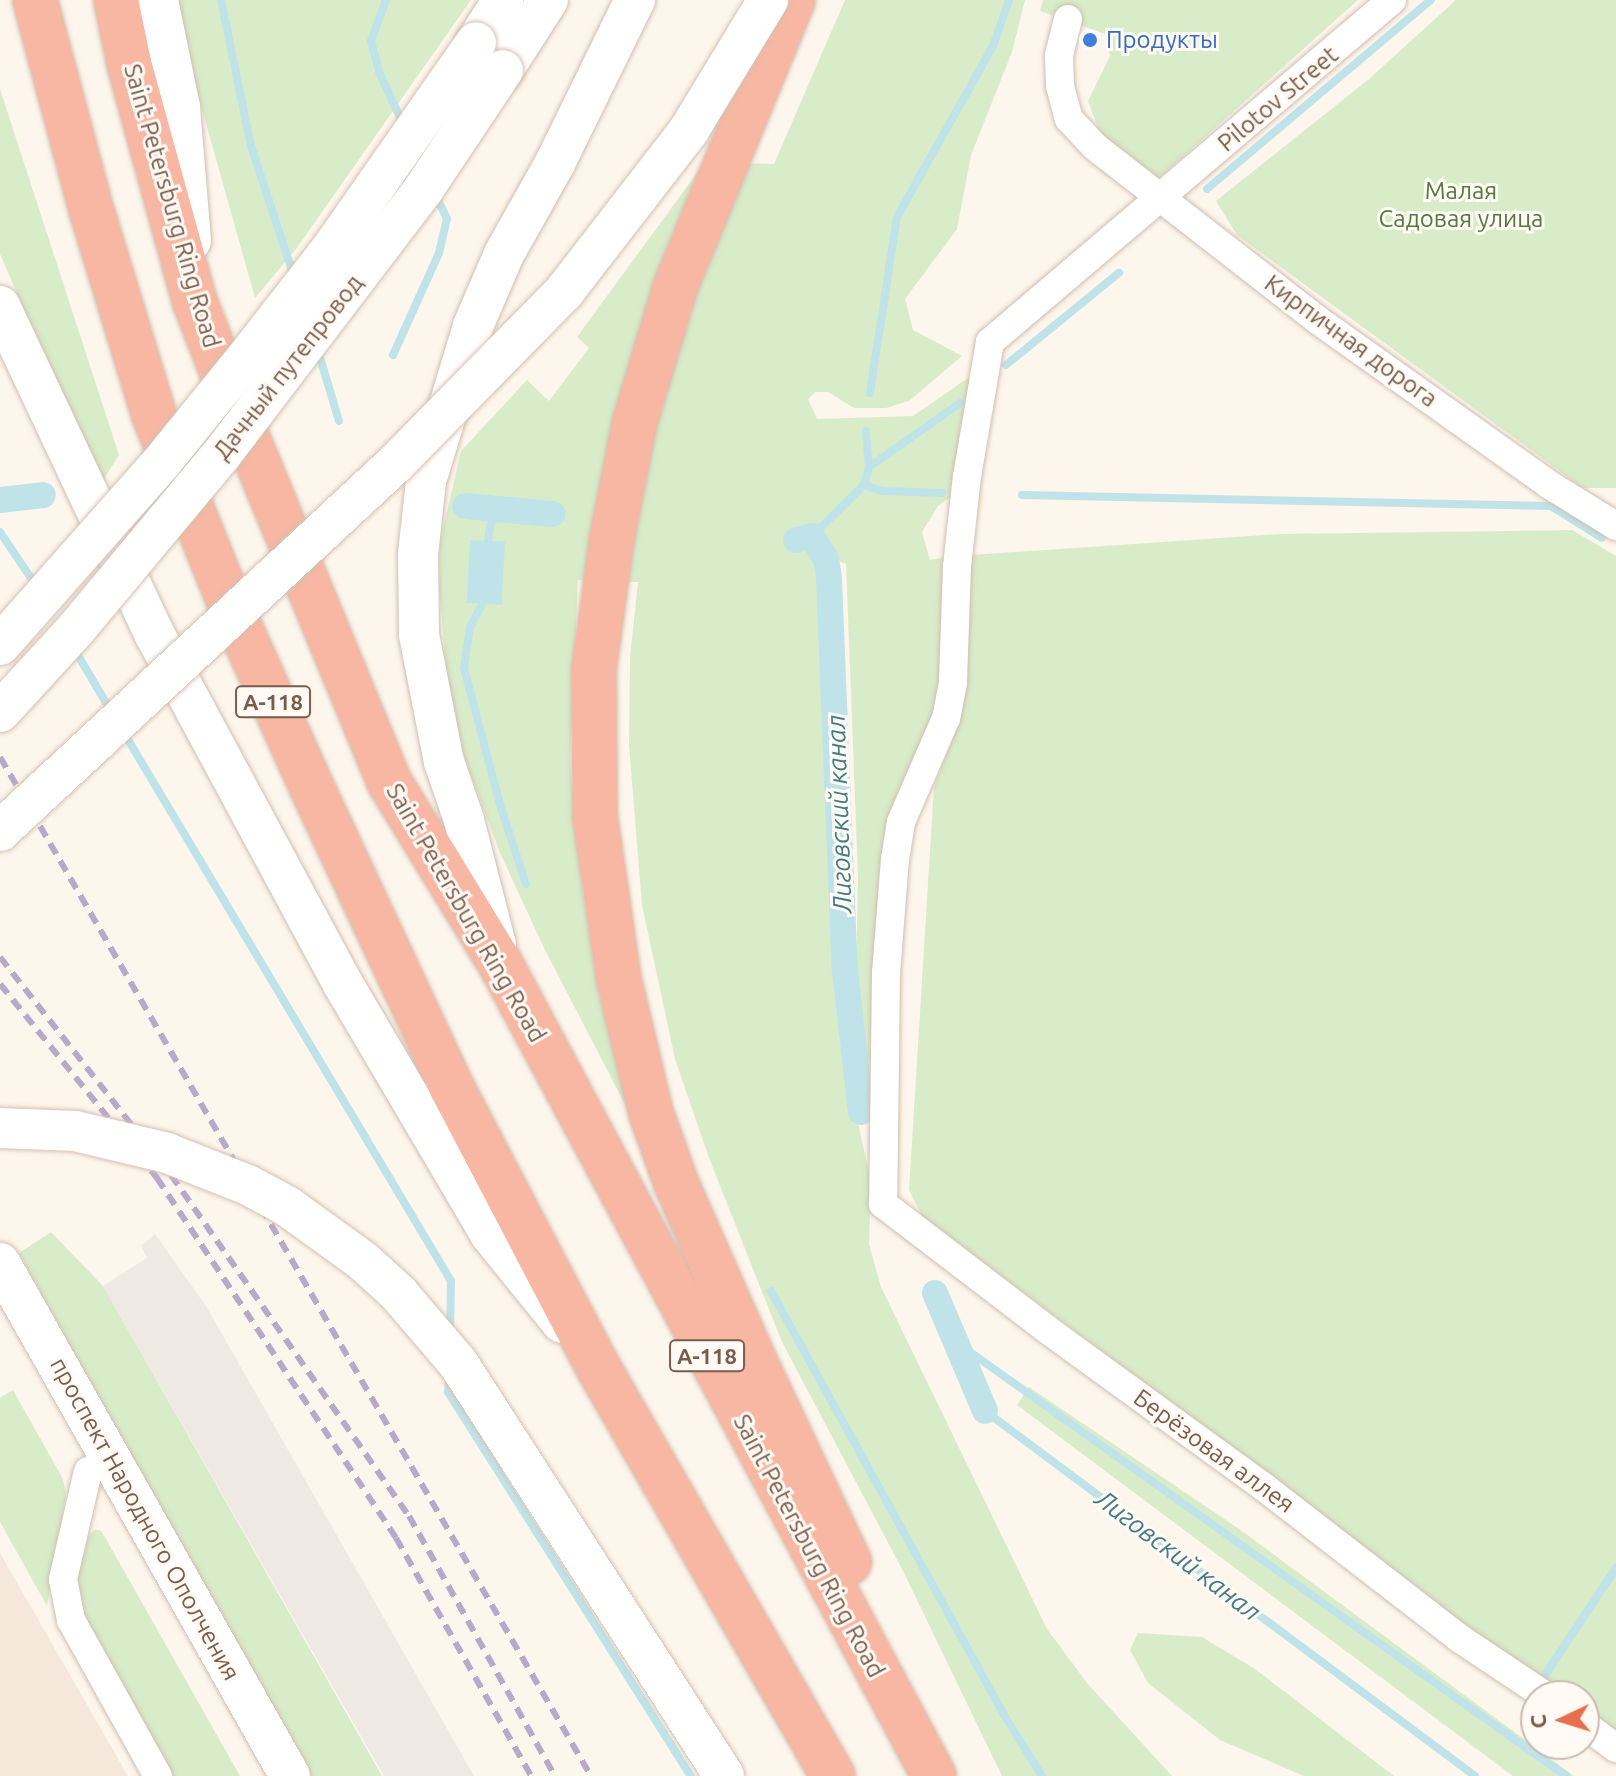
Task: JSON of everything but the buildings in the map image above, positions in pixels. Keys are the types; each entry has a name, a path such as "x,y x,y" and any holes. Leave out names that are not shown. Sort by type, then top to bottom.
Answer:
{"highway":[{"name":"А-118","path":"35,0 92,212 154,415 233,612 452,1088 599,1369 833,1776"},
{"name":"Saint Petersburg Ring Road","path":"116,0 129,63 195,302 243,427 390,783 501,965 926,1760"},
{"path":"793,0 714,188 654,352 623,473 594,669 595,816 619,980 643,1085 676,1183 756,1364 845,1552 926,1760"}],"main road":[{"path":"158,0 180,107 195,302"},
{"name":"Дачный путепровод","path":"0,645 161,463 332,248 503,0"},
{"name":"Дачный путепровод","path":"0,712 76,629 260,404 423,190 548,0"},
{"path":"501,965 464,820 444,762 419,635 418,554 426,481 473,326 504,254 555,163 635,0"},
{"path":"0,831 395,464 564,292 689,130 768,0"},
{"path":"0,306 155,635 343,984 490,1234 599,1369"},
{"path":"0,1128 75,1131 167,1153 248,1185 287,1206 372,1269 399,1294 458,1363 724,1776"},
{"name":"проспект Народного Ополчения","path":"0,1263 290,1776"},
{"name":"проспект Народного Ополчения","path":"0,1317 262,1776"}],"street":[{"name":"Pilotov Street","path":"883,1204 886,973 895,859 901,822 946,718 953,683 964,566 967,476 990,342 1392,0"},
{"name":"Кирпичная дорога","path":"1068,19 1059,56 1060,86 1069,119 1094,146 1319,321 1548,484 1616,526"},
{"name":"Берёзовая аллея","path":"883,1204 1049,1321 1459,1638 1522,1680"},
{"path":"88,1471 63,1579 71,1620 158,1776"}],"shaded area":[{"path":"155,1234 206,1306 474,1776 384,1776 103,1286 147,1258 141,1246"},
{"path":"0,1553 128,1776 0,1776"}],"green space":[{"path":"177,0 471,0 296,249 255,298 188,59"},
{"path":"845,0 1025,0 1012,52 971,155 957,229 905,299 913,330 962,356 909,401 886,408 854,408 828,392 815,392 808,399 817,419 913,416 978,371 954,494 938,506 922,532 930,560 952,556 946,682 918,763 878,1100 867,1054 856,973 858,877 846,564 822,554 840,1041 871,1182 869,1244 881,1287 1047,1629 1087,1683 1172,1776 1002,1776 903,1571 782,1342 709,1158 675,1059 642,905 629,745 630,657 638,582 578,580 570,763 582,887 598,992 632,1108 629,1112 545,950 500,853 461,748 447,680 439,584 440,542 461,451 527,380 549,401 589,348 577,337 705,162 774,164"},
{"path":"1043,0 1358,0 1159,178 1101,136 1088,101 1110,56 1105,34 1040,11"},
{"name":"Малая Садовая улица","path":"1456,0 1616,0 1616,488 1583,488 1237,235 1216,201 1369,79"},
{"path":"0,89 119,455 100,485 0,254"},
{"path":"1572,530 1616,556 1616,1736 1600,1724 1600,1680 1539,1680 1464,1628 1272,1479 922,1216 909,1190 934,787 958,724 967,685 971,555 1281,534"},
{"path":"51,1232 103,1286 382,1776 307,1776 19,1253"},
{"path":"1029,1387 1242,1531 1520,1736 1520,1760 1552,1760 1574,1776 1513,1776 1017,1405"},
{"path":"13,1390 63,1479 66,1494 47,1606 0,1522 0,1398"},
{"path":"94,1530 100,1530 106,1539 240,1776 170,1776 81,1616 77,1576 89,1536"},
{"path":"1138,1633 1202,1637 1255,1669 1394,1776 1304,1776 1220,1740 1148,1683 1130,1650"}],"water":[{"path":"470,540 505,542 502,605 467,603"}],"waterway":[{"path":"221,0 251,146 294,277"},
{"path":"386,0 371,41 380,74 404,126"},
{"path":"870,393 897,217 993,46 1009,0"},
{"path":"1207,189 1431,0"},
{"path":"393,355 439,253 447,219 435,193"},
{"path":"1006,365 1119,273"},
{"path":"318,351 339,421"},
{"path":"869,467 960,403"},
{"path":"812,536 864,485 869,467 866,431"},
{"path":"864,485 883,491 942,493"},
{"name":"Лиговский канал","path":"0,500 43,495"},
{"path":"1022,495 1551,506 1602,538"},
{"name":"Лиговский канал","path":"465,506 553,514"},
{"path":"488,541 493,508"},
{"path":"0,532 37,587"},
{"name":"Лиговский канал","path":"796,540 812,536 826,559 829,579 845,970 861,1112"},
{"path":"482,604 470,628 464,668 501,808 526,884"},
{"path":"73,647 111,711"},
{"path":"124,733 451,1281 450,1333"},
{"path":"771,1291 1004,1715 1042,1776"},
{"name":"Лиговский канал","path":"935,1293 985,1411"},
{"path":"956,1342 1566,1776"},
{"path":"449,1375 448,1392 691,1776"},
{"name":"Лиговский канал","path":"985,1411 1475,1776"},
{"path":"1542,1680 1616,1568"}],"railway":[{"path":"0,757 591,1776"},
{"path":"0,957 171,1175 409,1516 555,1776"},
{"path":"0,984 157,1178 396,1538 531,1776"}],"place":[{"name":"Продукты","path":"1090,40"}]}
